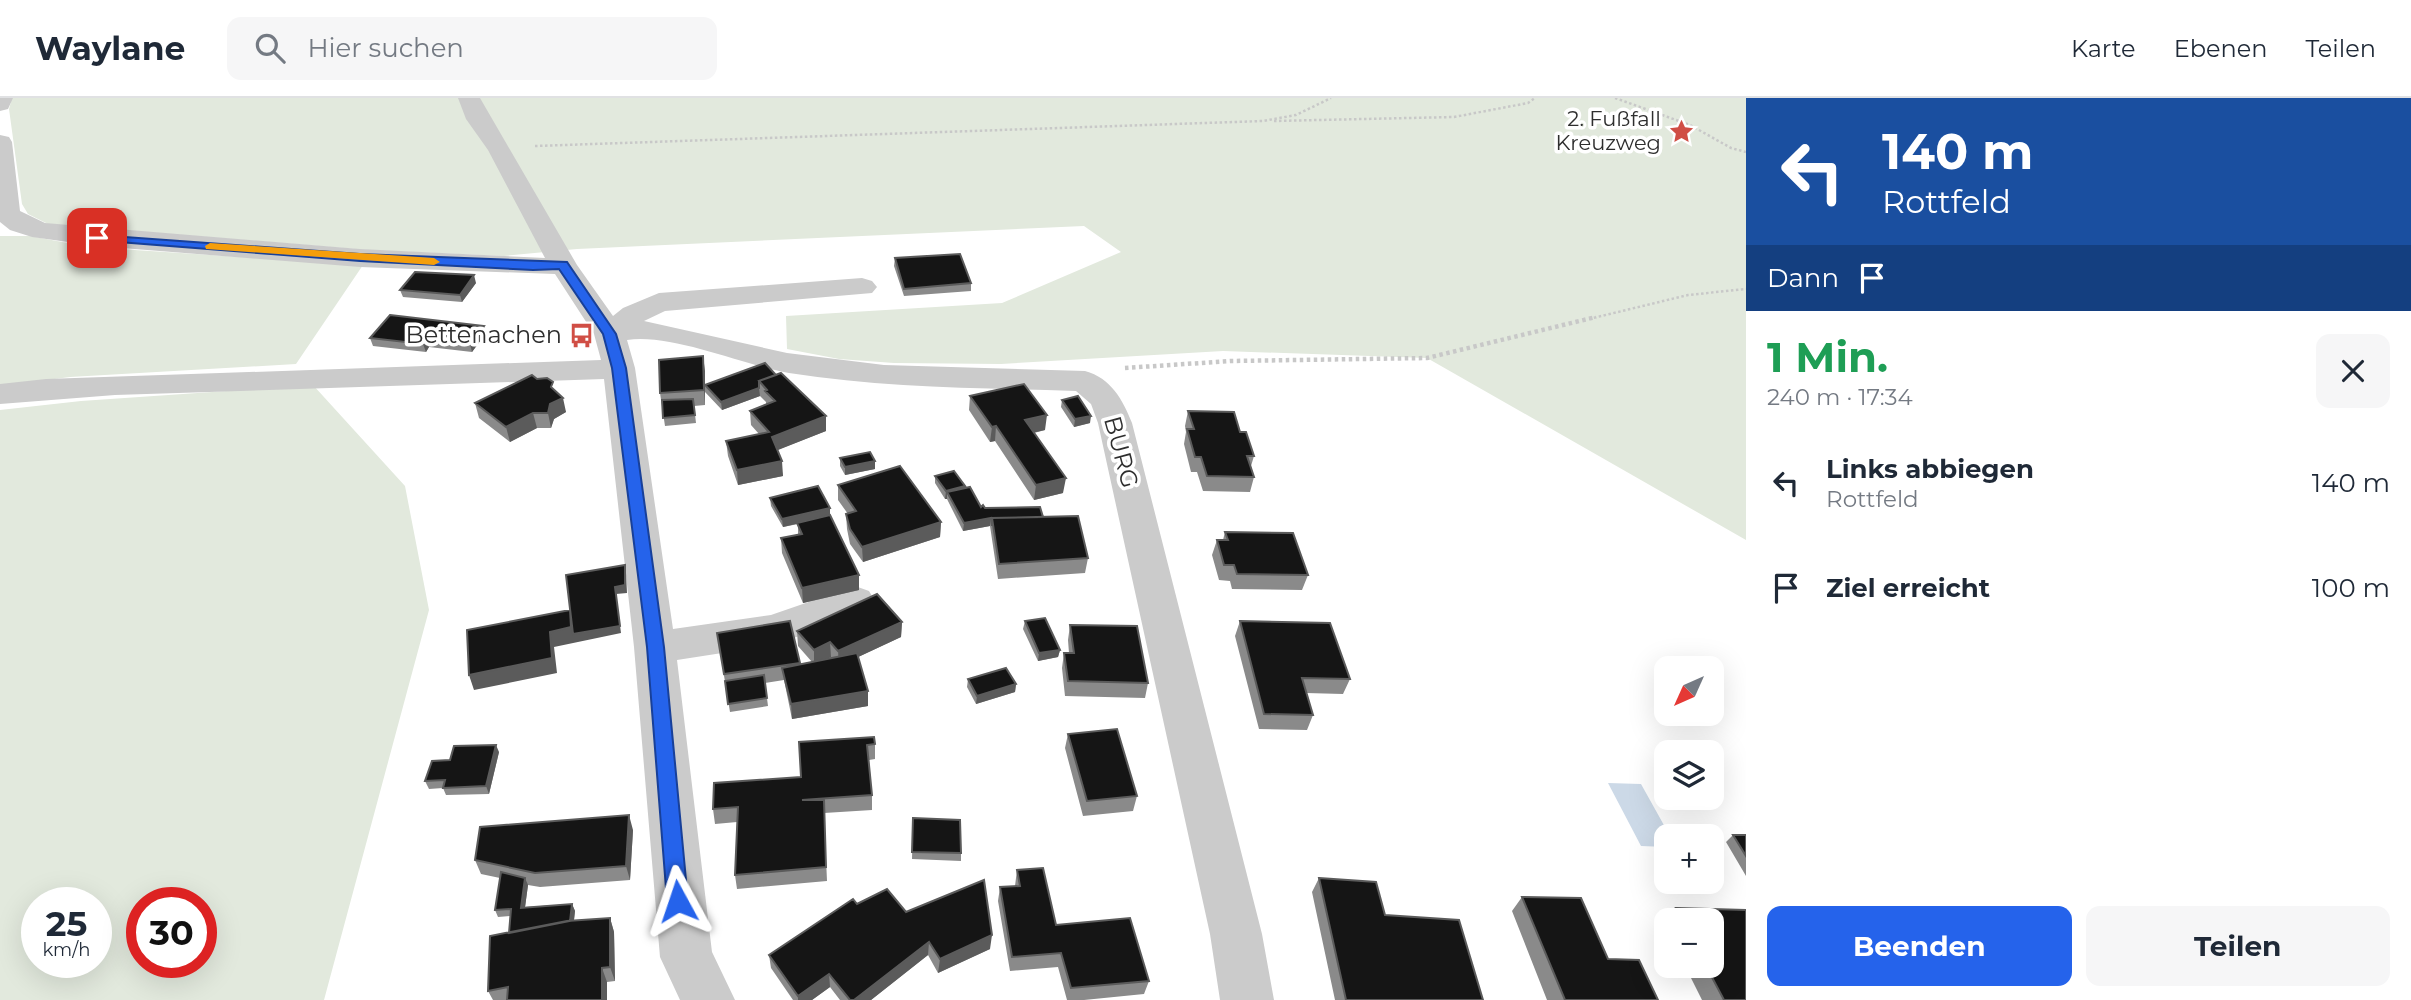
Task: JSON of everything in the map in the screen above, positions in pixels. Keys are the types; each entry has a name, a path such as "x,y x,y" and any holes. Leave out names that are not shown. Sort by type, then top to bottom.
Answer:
{"street":[{"path":"0,104 2,98"},
{"path":"469,98 478,119 500,150 614,351 656,647 681,923 686,957 708,1000"},
{"path":"0,142 7,214 20,224 42,231 360,258 533,267 563,265"},
{"path":"614,351 634,314 659,302 862,287"},
{"path":"0,394 82,386 357,376 544,373 614,351 632,330 655,331 787,363 884,375 1085,381"},
{"name":"BURG","path":"1085,381 1107,400 1115,423 1236,934 1247,1000"},
{"path":"656,647 774,630 855,601"}],"path":[{"path":"1263,121 1296,115 1331,98"},
{"path":"500,150 630,142 1454,117 1528,103 1535,98"},
{"path":"1615,98 1690,125 1731,148 1746,152"},
{"path":"1085,381 1129,366 1427,358 1688,295 1746,289"}],"shaded area":[{"path":"12,98 1746,98 1746,540 1427,358 1223,351 1001,364 894,363 839,359 787,349 786,316 1002,303 1121,252 1084,226 577,249 504,256 368,250 48,224 28,214 22,204 9,109"},
{"path":"0,236 30,236 89,247 363,265 296,364 70,377 0,386"},
{"path":"313,385 405,486 429,610 324,1000 0,1000 0,410 81,401"}],"water":[{"path":"1608,783 1641,784 1663,824 1654,824 1654,847 1641,846"}],"building":[{"path":"960,254 971,283 904,289 895,258"},
{"path":"415,272 474,275 460,295 400,290"},
{"path":"390,315 484,326 470,344 427,340 423,344 370,338"},
{"path":"703,356 704,390 660,393 659,360"},
{"path":"765,363 776,375 759,381 759,388 721,402 705,385"},
{"path":"781,373 826,416 772,437 782,461 737,470 726,441 769,432 750,411 775,401 759,381"},
{"path":"532,375 537,379 547,378 553,382 551,387 563,398 550,404 548,413 533,413 506,427 475,403"},
{"path":"1024,384 1047,415 1025,420 1066,478 1036,485 996,426 992,427 970,396"},
{"path":"1078,396 1091,416 1075,419 1062,400"},
{"path":"693,399 695,415 663,418 662,400"},
{"path":"1188,411 1234,412 1240,432 1246,432 1254,456 1247,456 1254,477 1207,476 1201,457 1195,457 1187,429 1194,429"},
{"path":"870,452 875,461 845,467 840,458"},
{"path":"900,466 941,522 862,547 850,529 846,514 856,511 838,485"},
{"path":"954,471 965,486 946,491 935,476"},
{"path":"818,486 830,508 782,519 770,498"},
{"path":"970,487 981,507 1040,507 1043,517 992,518 992,526 991,518 964,523 947,492"},
{"path":"830,515 859,575 802,588 781,538 802,534 797,523"},
{"path":"1078,516 1088,558 999,564 992,518"},
{"path":"1225,532 1293,533 1308,575 1237,574 1234,565 1224,565 1217,540 1228,540"},
{"path":"625,565 625,585 615,587 620,626 573,634 566,575"},
{"path":"877,594 902,622 838,651 830,642 814,650 797,631"},
{"path":"570,610 571,627 550,632 552,658 469,675 467,630"},
{"path":"1045,618 1060,650 1039,653 1025,621"},
{"path":"790,621 800,663 724,674 717,633"},
{"path":"1240,621 1330,623 1350,679 1302,678 1313,715 1264,714"},
{"path":"1070,625 1137,626 1148,683 1068,681 1064,653 1074,653"},
{"path":"857,653 868,691 791,704 782,668"},
{"path":"1006,668 1016,684 977,696 968,679"},
{"path":"764,675 767,698 728,704 725,681"},
{"path":"1117,729 1137,796 1087,801 1068,734"},
{"path":"874,737 875,744 867,745 872,795 802,800 824,800 826,867 735,875 738,807 713,809 714,783 801,777 799,742"},
{"path":"496,745 486,786 443,788 445,780 425,781 432,761 450,760 454,746"},
{"path":"629,815 626,866 535,873 475,860 480,827"},
{"path":"913,818 960,820 961,853 912,852"},
{"path":"1733,835 1746,835 1746,856"},
{"path":"1043,868 1056,925 1130,918 1149,981 1071,988 1061,953 1012,957 1000,887 1020,886 1017,870"},
{"path":"501,872 525,878 521,908 572,904 570,921 509,933 511,909 495,910"},
{"path":"1319,878 1376,882 1385,915 1459,920 1483,1000 1346,1000"},
{"path":"984,880 992,935 940,959 929,942 854,1000 850,1000 829,974 798,996 769,955 853,899 857,904 887,889 906,912"},
{"path":"1522,897 1581,898 1608,959 1639,960 1658,1000 1565,1000"},
{"path":"1724,909 1746,910 1746,1000 1724,1000 1712,978 1724,978"},
{"path":"610,918 610,967 602,968 602,1000 507,1000 508,987 488,991 490,936 567,921"}],"slow traffic":[{"path":"210,246 434,262"}],"place":[{"name":"2. Fußfall Kreuzweg","path":"1681,131"},
{"name":"Bettenachen","path":"582,335"}],"route":[{"path":"97,238 360,258 533,267 563,265 610,334 619,368 656,647 678,901"}]}
